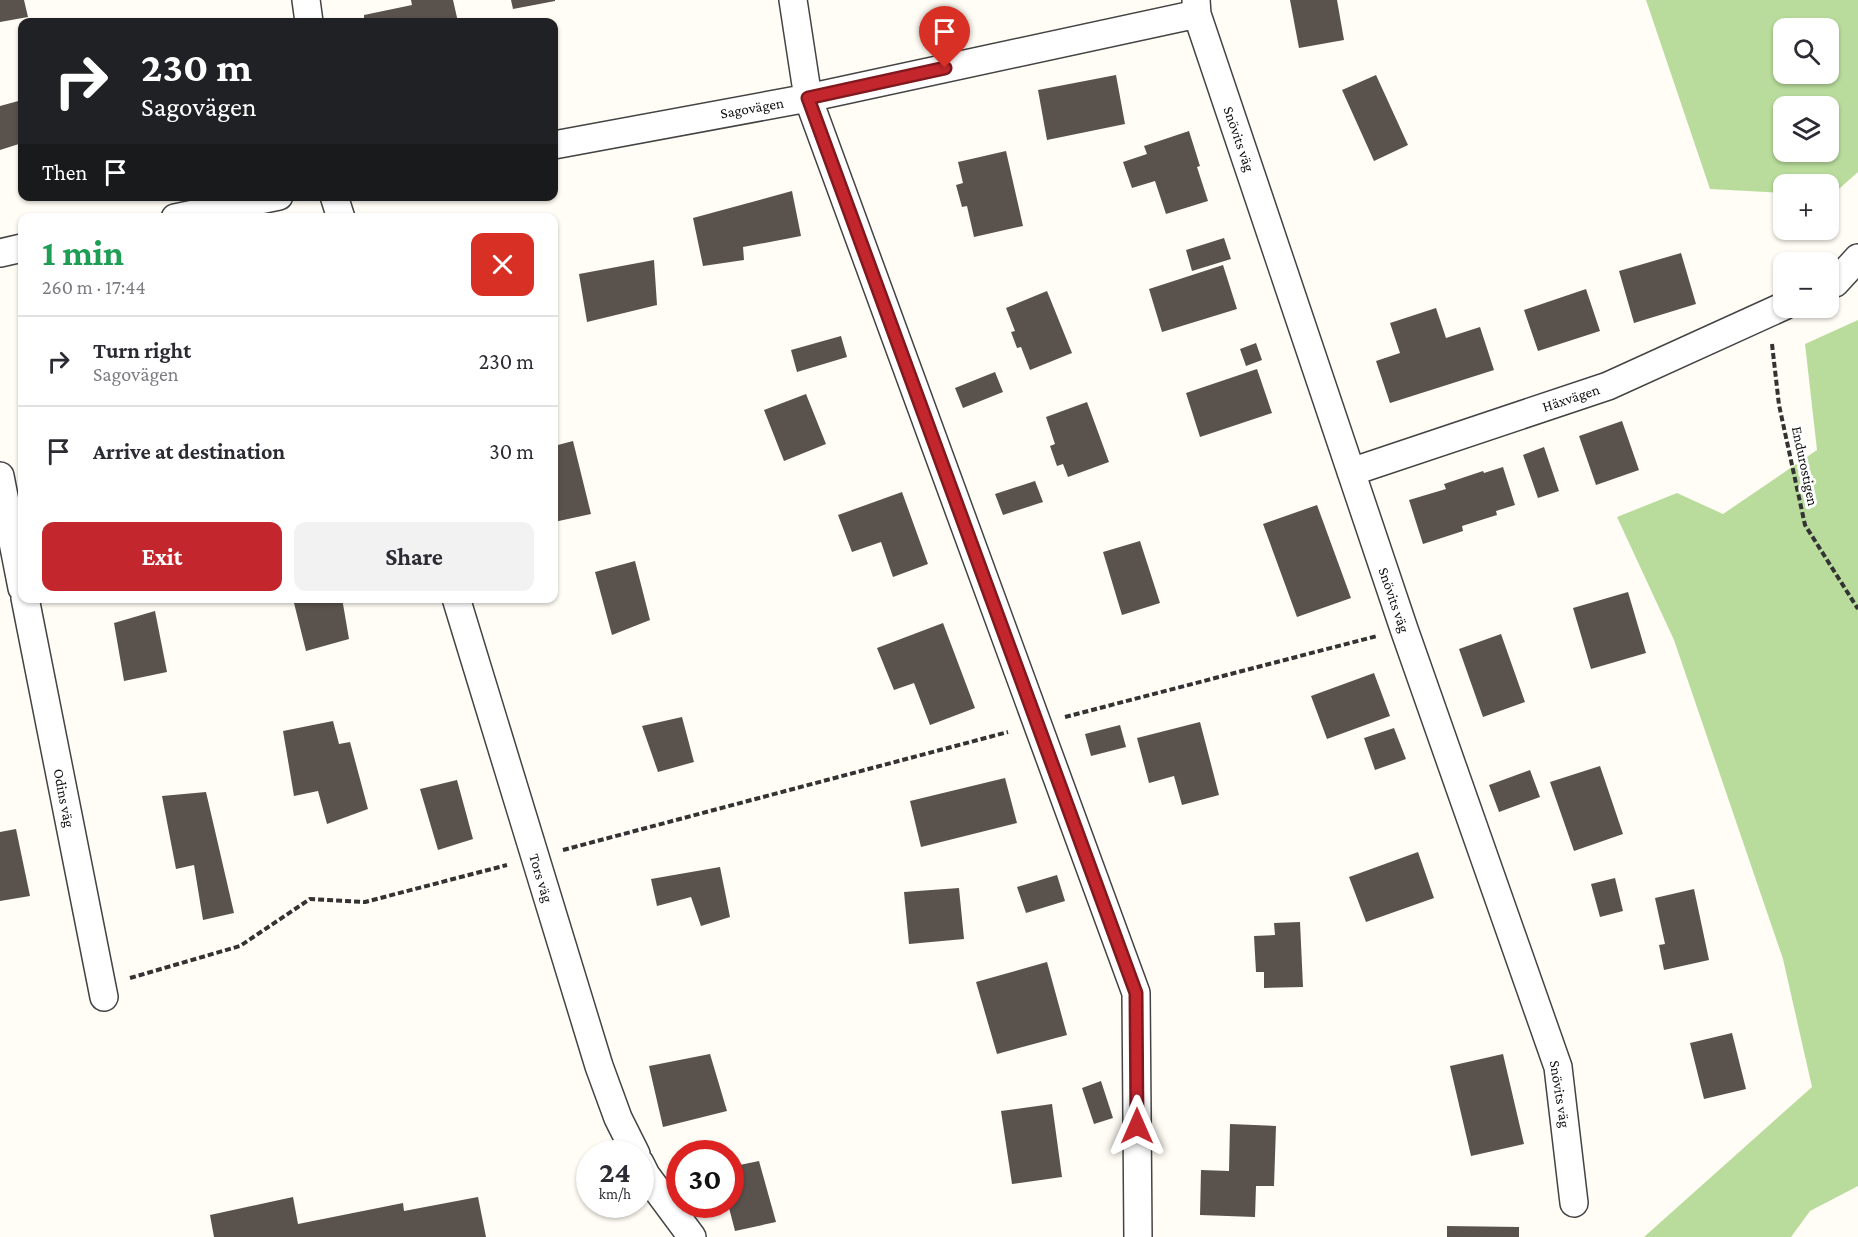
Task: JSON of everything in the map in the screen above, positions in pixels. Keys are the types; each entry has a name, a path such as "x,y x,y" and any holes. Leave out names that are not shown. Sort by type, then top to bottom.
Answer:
{"street":[{"path":"306,0 308,18"},
{"path":"793,0 808,98 1136,993 1138,1237"},
{"name":"Sagovägen","path":"558,144 808,98 1196,7"},
{"name":"Snövits väg","path":"1196,7 1404,629 1558,1067 1574,1203"},
{"path":"199,213 255,201"},
{"path":"0,253 18,249"},
{"path":"1839,279 1858,258"},
{"name":"Häxvägen","path":"1351,472 1608,386 1773,311"},
{"path":"0,476 18,568"},
{"name":"Odins väg","path":"25,603 103,991"},
{"name":"Tors väg","path":"458,603 599,1066 618,1118 629,1140"},
{"path":"654,1185 692,1237"}],"path":[{"name":"Endurostigen","path":"1776,318 1779,405 1805,525 1858,609"},
{"path":"103,991 240,946 310,899 365,903 1404,629"}],"green space":[{"path":"1646,0 1858,0 1858,172 1839,189 1839,174 1773,174 1773,192 1710,189"},
{"path":"1858,320 1858,1186 1810,1211 1791,1237 1644,1237 1812,1087 1783,959 1674,640 1617,517 1677,493 1723,514 1817,450 1805,344"}],"building":[{"path":"0,0 24,0 28,17 0,22"},
{"path":"411,0 453,0 457,18 364,18 364,15 412,5"},
{"path":"511,0 555,0 555,1 513,9"},
{"path":"1290,0 1337,0 1344,40 1299,48"},
{"path":"1116,75 1125,124 1047,140 1038,90"},
{"path":"1376,75 1408,145 1374,161 1342,90"},
{"path":"18,101 18,144 0,150 0,106"},
{"path":"1189,131 1208,201 1166,214 1155,181 1132,188 1123,162 1147,154 1144,146"},
{"path":"1006,151 1023,226 974,237 967,206 962,207 956,185 963,183 958,162"},
{"path":"792,191 801,236 743,247 744,260 703,266 693,218"},
{"path":"1224,238 1231,259 1192,271 1186,250"},
{"path":"1681,253 1696,304 1634,323 1619,271"},
{"path":"654,260 657,305 587,322 579,274"},
{"path":"1223,265 1237,309 1162,332 1149,289"},
{"path":"1586,289 1600,331 1538,351 1524,310"},
{"path":"1047,291 1072,353 1030,370 1021,347 1017,348 1011,332 1015,331 1006,308"},
{"path":"1436,308 1446,338 1480,327 1494,370 1390,403 1376,361 1400,353 1390,323"},
{"path":"841,336 847,357 797,372 791,350"},
{"path":"1256,343 1262,360 1246,366 1240,349"},
{"path":"1257,369 1272,413 1200,437 1186,393"},
{"path":"995,372 1003,392 963,408 955,388"},
{"path":"806,394 826,444 784,461 764,410"},
{"path":"1087,402 1109,462 1068,477 1063,464 1057,466 1050,446 1055,444 1046,417"},
{"path":"1622,421 1639,470 1596,485 1579,436"},
{"path":"573,441 591,514 558,521 558,445"},
{"path":"1544,447 1559,491 1538,498 1523,455"},
{"path":"1503,467 1515,505 1496,511 1497,515 1462,526 1463,531 1423,544 1409,500 1446,489 1444,484"},
{"path":"1035,481 1043,502 1003,515 995,494"},
{"path":"902,492 928,564 893,577 881,542 852,552 838,515"},
{"path":"1317,505 1351,598 1297,617 1263,524"},
{"path":"1140,541 1160,603 1122,615 1103,552"},
{"path":"635,561 650,620 612,635 595,572"},
{"path":"1628,592 1646,653 1591,669 1573,608"},
{"path":"294,603 343,603 349,639 306,651"},
{"path":"155,611 167,672 124,681 114,623"},
{"path":"943,623 975,708 930,725 914,683 894,690 877,648"},
{"path":"1501,634 1525,702 1483,717 1459,649"},
{"path":"1374,673 1390,716 1327,739 1311,696"},
{"path":"682,717 694,762 658,772 642,726"},
{"path":"333,721 339,744 350,742 368,809 327,824 318,791 294,796 283,731"},
{"path":"1200,722 1219,795 1182,805 1174,776 1149,783 1137,738"},
{"path":"1120,725 1126,747 1091,756 1085,734"},
{"path":"1394,728 1406,759 1375,770 1364,738"},
{"path":"1600,766 1623,834 1574,851 1550,782"},
{"path":"1530,770 1540,797 1499,812 1489,785"},
{"path":"1005,778 1017,823 921,847 910,801"},
{"path":"457,780 473,839 438,850 420,789"},
{"path":"206,792 234,913 203,920 194,865 176,869 162,796"},
{"path":"16,829 30,896 0,901 0,832"},
{"path":"1418,852 1434,898 1366,922 1349,877"},
{"path":"720,867 730,917 701,926 691,897 657,906 651,879"},
{"path":"1057,875 1065,901 1026,913 1017,887"},
{"path":"1615,878 1623,911 1600,917 1591,884"},
{"path":"959,888 964,939 909,944 904,892"},
{"path":"1694,889 1709,960 1664,970 1659,945 1665,944 1655,898"},
{"path":"1300,922 1303,987 1264,988 1264,972 1256,972 1254,936 1275,935 1274,923"},
{"path":"1047,962 1067,1035 997,1054 976,982"},
{"path":"1732,1033 1746,1089 1704,1099 1690,1043"},
{"path":"710,1054 727,1111 663,1127 649,1066"},
{"path":"1503,1054 1524,1144 1471,1156 1450,1066"},
{"path":"1101,1081 1113,1118 1094,1124 1082,1088"},
{"path":"1052,1104 1062,1177 1012,1184 1001,1111"},
{"path":"1230,1124 1276,1126 1274,1186 1256,1186 1255,1217 1200,1215 1201,1170 1229,1171"},
{"path":"759,1161 776,1222 735,1231 732,1218 744,1218 744,1164"},
{"path":"293,1197 298,1224 403,1203 404,1211 478,1197 486,1237 214,1237 210,1215"},
{"path":"1447,1226 1519,1227 1519,1237 1447,1237"}],"route":[{"path":"945,68 808,98 1136,993 1137,1126"}]}
